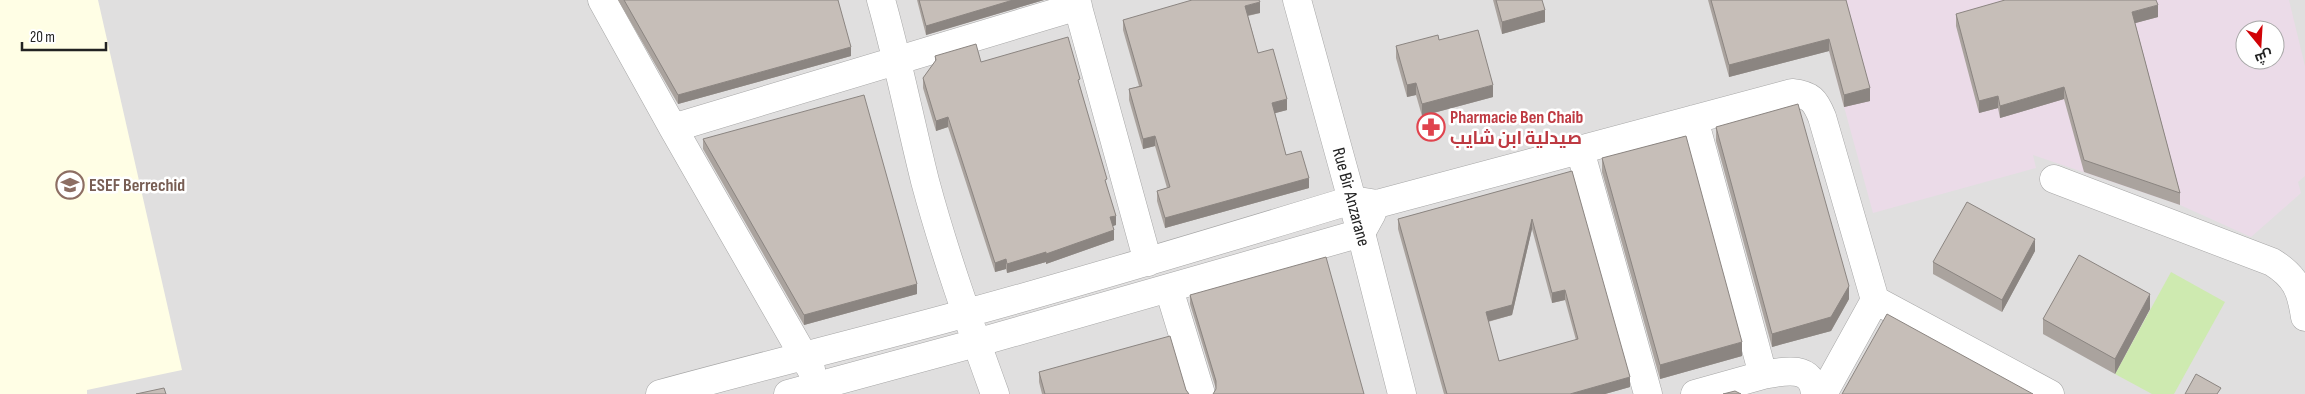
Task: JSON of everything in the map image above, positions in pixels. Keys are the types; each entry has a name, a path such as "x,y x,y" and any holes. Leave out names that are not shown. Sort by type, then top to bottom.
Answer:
{"street":[{"path":"602,0 820,385"},
{"path":"881,0 898,59 926,182 976,343 995,394"},
{"name":"Rue Bir Anzarane","path":"1297,0 1364,202 1361,233 1402,394"},
{"path":"673,128 1077,3 1148,262"},
{"path":"660,394 803,354 967,313 1364,202 1580,150 1792,93 1806,95 1817,104 1875,300 2050,394"},
{"path":"1694,119 1763,375"},
{"path":"1580,150 1648,394"},
{"path":"2054,179 2272,262 2287,271 2297,284 2305,317"},
{"path":"788,394 1169,289 1361,233"},
{"path":"1169,289 1201,394"},
{"path":"1823,394 1875,300"},
{"path":"1695,394 1790,369 1805,374 1814,386 1815,394"}],"shaded area":[{"path":"0,0 2305,0 2305,394 0,394"},
{"name":"ESEF Berrechid","path":"0,0 98,0 182,370 87,390 87,394 0,394"},
{"path":"1815,0 2289,0 2305,66 2305,176 2298,182 2301,193 2251,237 2180,205 2033,155 2036,168 1873,213"}],"green space":[{"path":"2171,272 2225,302 2174,394 2152,394 2115,374"}],"building":[{"path":"624,0 838,0 851,47 678,95"},
{"path":"919,0 1013,0 926,26"},
{"path":"1192,0 1259,0 1260,2 1245,6 1258,53 1273,49 1287,99 1272,103 1286,155 1301,151 1309,178 1165,218 1157,191 1170,187 1155,136 1143,139 1129,89 1142,86 1123,20"},
{"path":"1496,0 1542,0 1545,10 1502,22"},
{"path":"1711,0 1846,0 1870,88 1844,95 1829,39 1729,65"},
{"path":"2005,0 2156,0 2158,5 2132,12 2180,193 2084,160 2064,87 2000,106 1998,96 1979,101 1956,14"},
{"path":"1478,30 1493,85 1422,104 1416,83 1407,85 1396,46 1438,35 1439,40"},
{"path":"1068,37 1116,216 1110,217 1114,230 1046,254 1046,252 1007,264 1006,259 995,263 948,117 936,121 923,78 936,60 935,56 976,44 981,62"},
{"path":"864,95 917,284 804,315 703,139"},
{"path":"1798,104 1849,286 1831,317 1772,334 1716,127"},
{"path":"1686,136 1742,342 1660,365 1602,158"},
{"path":"1572,171 1630,377 1570,394 1447,394 1398,219","holes":["1532,219 1552,293 1565,290 1578,339 1499,361 1486,312 1512,305"]},
{"path":"1967,202 2035,239 2002,300 1933,262"},
{"path":"2079,255 2150,294 2115,359 2043,319"},
{"path":"1326,257 1364,394 1213,394 1216,389 1216,381 1190,295"},
{"path":"1887,314 2033,394 1842,394"},
{"path":"1170,336 1186,390 1189,394 1045,394 1039,372"},
{"path":"2196,374 2221,388 2217,394 2185,394"},
{"path":"164,388 166,394 136,394"},
{"path":"1735,391 1741,394 1723,394"}],"place":[{"name":"Pharmacie Ben Chaib صيدلية ابن شايب","path":"1431,127"},
{"name":"ESEF Berrechid","path":"70,185"}]}
